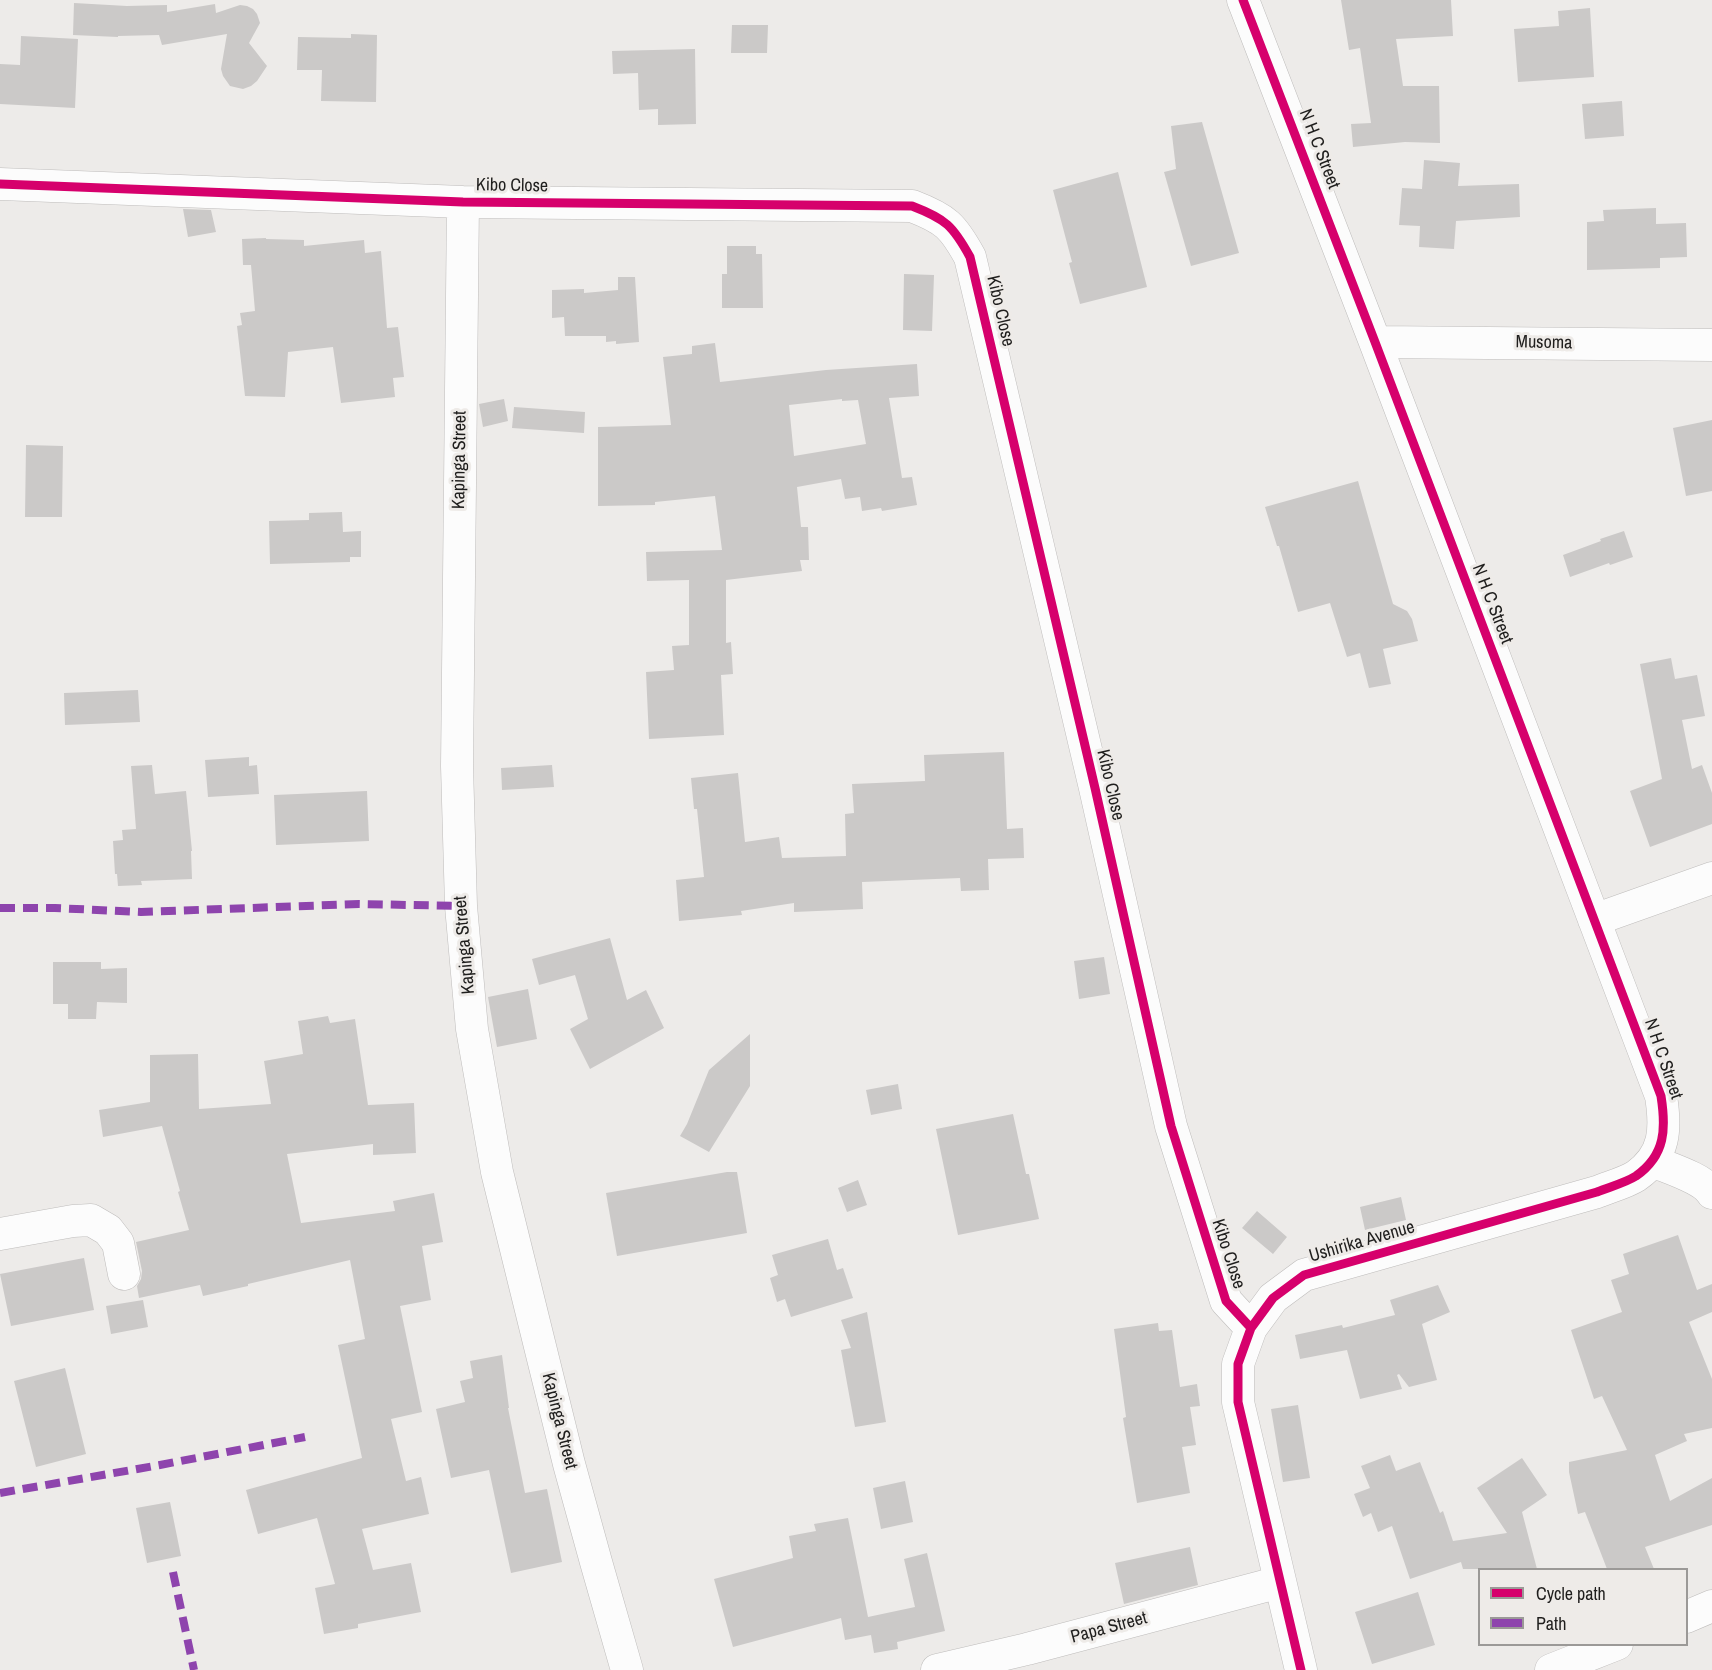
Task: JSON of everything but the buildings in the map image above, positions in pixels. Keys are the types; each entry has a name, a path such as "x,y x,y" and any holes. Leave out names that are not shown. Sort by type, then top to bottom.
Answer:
{"street":[{"name":"N H C Street","path":"1243,0 1661,1095 1665,1119 1663,1139 1652,1161"},
{"name":"Kibo Close","path":"0,184 463,201 912,206 938,216 957,234 970,257 1095,788 1171,1126 1226,1301 1251,1328"},
{"name":"Kapinga Street","path":"463,201 457,766 461,906 472,1029 497,1172 550,1388 627,1670"},
{"name":"Musoma","path":"1375,342 1712,345"},
{"path":"1594,921 1712,878"},
{"name":"Ushirika Avenue","path":"1301,1670 1238,1401 1238,1364 1251,1328 1273,1298 1304,1275 1597,1192 1635,1176 1652,1161"},
{"path":"1652,1161 1705,1180"},
{"path":"0,1234 91,1220 108,1230 117,1243 124,1274"},
{"name":"Papa Street","path":"937,1670 1029,1660 1280,1582"},
{"path":"1688,1616 1712,1606"},
{"path":"1551,1670 1612,1646"}],"marked path":[{"path":"0,908 141,912 359,904 461,906"},
{"path":"0,1493 305,1437"},
{"path":"173,1572 194,1670"}],"cycle path":[{"path":"1243,0 1661,1096 1663,1119 1662,1140 1658,1150 1646,1168 1636,1176 1597,1192 1304,1275 1273,1298 1251,1328 1238,1364 1238,1402 1301,1670"},
{"path":"0,184 463,202 912,206 933,215 947,225 959,238 970,257 1095,788 1171,1126 1226,1301 1251,1328"}]}
